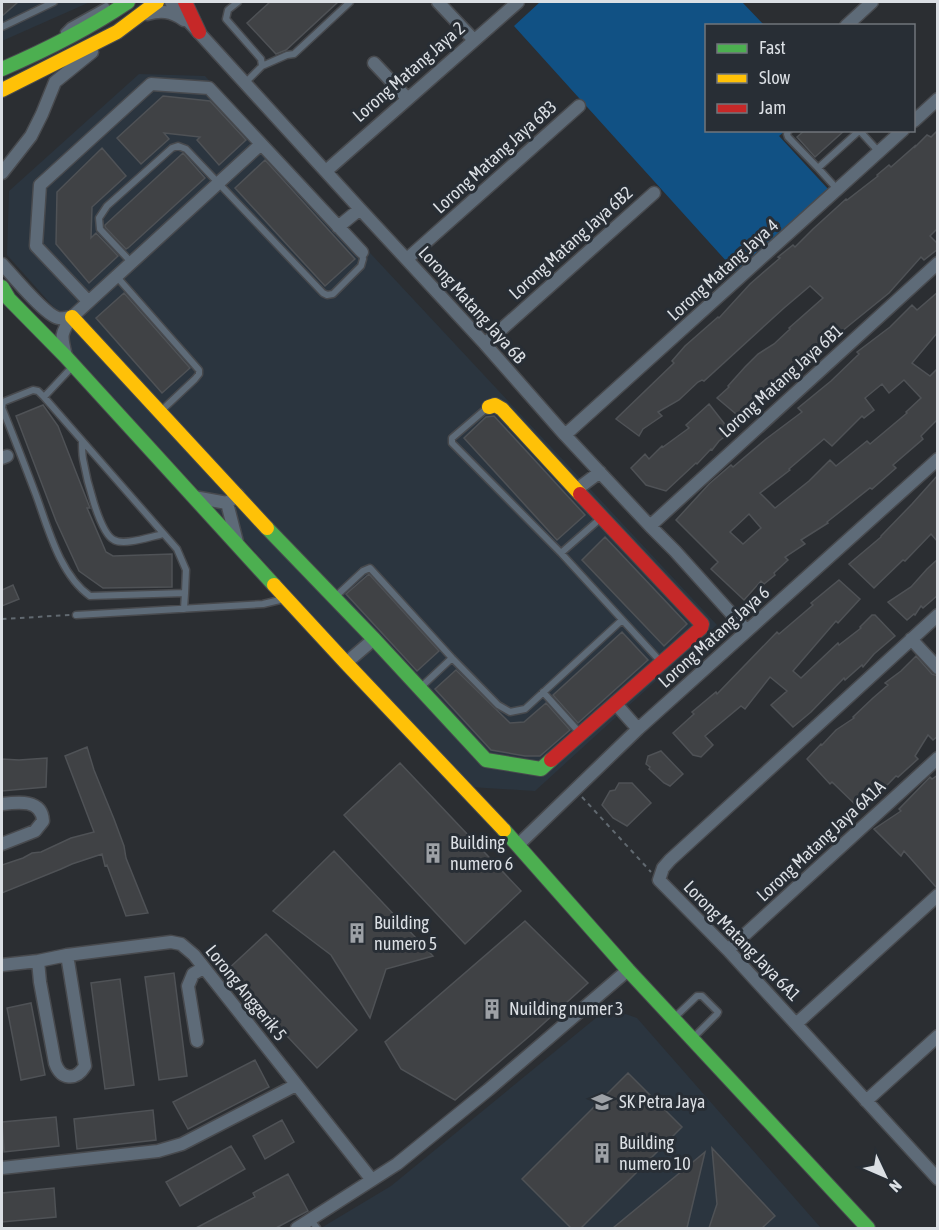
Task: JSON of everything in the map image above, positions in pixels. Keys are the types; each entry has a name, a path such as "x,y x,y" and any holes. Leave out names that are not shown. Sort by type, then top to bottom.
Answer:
{"street":[{"path":"2,69 47,50 105,19 128,2"},
{"path":"47,50 80,41 108,26 141,2"},
{"path":"2,173 31,136 55,82 157,2"},
{"name":"Lorong Matang Jaya 6B","path":"171,2 485,344 565,435 747,631"},
{"path":"185,2 199,32"},
{"path":"438,2 474,39"},
{"name":"Lorong Matang Jaya 2","path":"326,171 518,2"},
{"path":"848,24 872,2"},
{"path":"131,21 157,11 170,12 199,32"},
{"path":"2,90 117,32"},
{"path":"374,63 407,98"},
{"path":"88,301 36,246 40,185 152,84 209,88 362,252"},
{"path":"915,120 938,99"},
{"name":"Lorong Matang Jaya 6B3","path":"407,259 579,106"},
{"name":"Lorong Matang Jaya 4","path":"565,435 901,132"},
{"path":"70,361 62,337 72,317 261,144"},
{"name":"Lorong Matang Jaya 6B2","path":"485,344 654,193"},
{"path":"338,227 360,209"},
{"name":"Lorong Matang Jaya 6B1","path":"650,526 938,263"},
{"path":"2,264 48,312 57,318 72,317"},
{"path":"4,294 70,361 346,663 518,846 628,970 868,1228"},
{"path":"72,317 161,411 232,499 374,639 486,760 542,769 701,628 702,624 502,409 495,405 489,406"},
{"name":"Lorong Matang Jaya 6","path":"518,846 638,729 938,459"},
{"path":"576,490 600,472"},
{"path":"194,497 232,499"},
{"path":"232,499 238,544"},
{"name":"Lorong Matang Jaya 6A1","path":"937,1178 728,950 659,880 663,868 670,860 938,615"},
{"path":"346,663 374,639"},
{"path":"911,639 938,668"},
{"path":"615,704 638,729"},
{"name":"Lorong Matang Jaya 6A1A","path":"728,950 938,758"},
{"path":"2,804 24,803 35,806 42,813 43,821 35,831 2,844"},
{"path":"796,1024 938,895"},
{"name":"Lorong Anggerik 5","path":"2,965 171,942 181,944 194,955 372,1180"},
{"path":"38,961 54,1058 60,1073 70,1077 80,1073 85,1066 67,955"},
{"path":"197,1041 188,986 193,974 203,968"},
{"path":"297,1228 314,1224 397,1164 489,1090 628,970"},
{"path":"866,1101 938,1036"},
{"path":"2,1168 158,1151 182,1144 296,1085"}],"lane":[{"path":"2,27 54,2"},
{"path":"47,50 70,26 112,2"},
{"path":"238,2 228,10 226,19 261,59 262,66"},
{"path":"245,83 262,66 294,54 350,2"},
{"path":"788,132 788,137 838,190"},
{"path":"818,168 858,132"},
{"path":"860,132 879,153"},
{"path":"131,262 100,229 99,218 107,206 172,148 178,146 186,148 323,293 333,294 361,266 362,252"},
{"path":"116,276 199,370 195,379 161,411"},
{"path":"44,397 70,361"},
{"path":"184,592 90,596 84,592 66,570 55,545 3,408 3,402 33,390 38,391 82,440 177,549 186,570 184,609"},
{"path":"489,406 452,438 452,443 561,553 662,662"},
{"path":"82,440 83,459 91,492 105,532 114,541 126,542 164,534"},
{"path":"561,553 601,518"},
{"path":"334,598 363,571 370,568 452,658 498,705 510,712 525,709 622,620"},
{"path":"76,615 263,604 288,598"},
{"path":"420,688 452,658"},
{"path":"543,692 580,733"},
{"path":"673,1018 700,995 718,1012 692,1039"}],"path":[{"path":"2,619 76,615"},
{"path":"576,790 659,880"}],"shaded area":[{"path":"2,2 90,2 2,41"},
{"path":"540,2 742,2 763,24 705,24 705,132 784,132 779,136 829,190 737,273 514,26"},
{"path":"139,74 205,76 717,625 535,791 470,787 66,345 58,312 7,255 9,191"},
{"name":"SK Petra Jaya","path":"608,1008 637,1018 821,1228 321,1228 391,1186"}],"building":[{"path":"2,2 18,2 2,16"},
{"path":"270,2 338,2 286,50 276,54 247,23"},
{"path":"163,96 210,101 246,140 219,165 197,140 200,137 164,133 169,139 141,164 117,138"},
{"path":"938,130 938,228 930,236 938,244 938,249 924,260 921,257 889,293 815,356 813,354 791,378 789,376 773,393 771,391 756,409 753,407 742,419 717,398 758,354 774,344 823,298 810,286 704,381 698,382 679,400 658,412 662,416 643,429 639,436 616,419 674,363 672,361 685,346 719,318 750,284 780,258 778,257 793,245 795,247 846,199 878,176 889,165 891,167 927,135 931,137"},
{"path":"803,132 843,132 815,157 797,137"},
{"path":"102,148 126,176 92,207 91,238 96,233 118,256 89,283 56,244 57,192"},
{"path":"183,153 205,178 126,249 105,225"},
{"path":"265,160 355,259 325,286 235,188"},
{"path":"938,292 938,332 912,363 930,376 938,368 938,419 921,436 923,439 893,465 896,468 828,523 801,540 805,544 785,557 788,560 774,573 775,575 764,584 761,581 744,600 711,569 718,562 676,520 709,484 731,465 733,467 802,412 798,408 831,381 859,354 857,352 890,327 912,305 917,310","holes":["904,380 921,398 870,444 867,441 836,466 830,460 809,481 775,508 760,493 824,439 832,446 862,416 864,418 874,410 865,398 882,384 889,393","749,514 761,528 743,544 730,532"]},
{"path":"124,293 190,368 162,393 96,318"},
{"path":"709,404 731,432 666,491 646,485 631,468 645,454 649,459 662,446 689,428 686,425"},
{"path":"43,405 58,426 90,508 87,508 106,552 113,556 172,554 172,587 103,588 79,571 56,521 16,416"},
{"path":"494,416 585,515 557,540 464,438 486,417"},
{"path":"938,475 938,542 931,534 874,588 849,564 881,537"},
{"path":"605,537 687,624 664,646 582,560"},
{"path":"938,559 938,595 923,608 921,606 915,615 907,620 888,602 911,587"},
{"path":"369,574 439,651 417,671 346,594"},
{"path":"839,580 860,599 838,623 836,621 793,671 801,678 838,643 839,645 861,628 872,615 875,615 895,636 863,667 862,665 845,680 844,678 793,727 771,705 787,691 770,677 745,709 741,706 705,736 713,745 701,757 693,755 673,733 694,714 692,712 716,692 717,694 777,632 779,634"},
{"path":"13,585 19,599 2,606 2,590"},
{"path":"622,632 648,660 578,723 553,695"},
{"path":"916,656 932,674 938,676 938,736 933,740 928,735 915,756 918,759 898,777 896,776 862,811 832,782 830,784 807,759 836,730 854,718 888,685 885,683"},
{"path":"456,670 510,723 524,722 546,703 570,730 540,756 525,756 491,750 435,689"},
{"path":"87,747 148,913 126,916 102,854 2,893 2,865 32,853 41,852 71,838 94,832 65,756"},
{"path":"661,751 683,774 670,786 664,783 646,764 648,756"},
{"path":"47,758 46,787 2,791 2,759"},
{"name":"Building numero 6","path":"400,763 521,891 465,944 344,815"},
{"path":"938,775 938,887 936,887 904,851 901,856 874,829 901,811 899,809 930,777 932,779"},
{"path":"619,783 632,783 651,803 627,826 613,818 602,805 610,791 615,790"},
{"name":"Building numero 5","path":"334,851 433,956 386,969 370,1018 331,955 273,911"},
{"name":"Nuilding numer 3","path":"525,921 588,983 455,1100 401,1069 385,1042"},
{"path":"266,934 357,1030 317,1068 226,971"},
{"path":"174,973 187,1076 159,1080 145,977"},
{"path":"120,979 134,1085 105,1089 91,983"},
{"path":"31,1003 45,1075 21,1080 7,1008"},
{"path":"255,1060 269,1087 188,1129 173,1102"},
{"name":"Building numero 10","path":"628,1073 682,1127 581,1228 571,1228 522,1179"},
{"path":"153,1110 156,1140 77,1149 74,1119"},
{"path":"56,1117 59,1146 4,1152 2,1122"},
{"path":"282,1120 294,1142 265,1159 253,1136"},
{"path":"231,1146 245,1169 180,1206 166,1182"},
{"path":"712,1148 775,1216 762,1228 709,1228 717,1204"},
{"path":"705,1152 687,1228 613,1228"},
{"path":"288,1174 308,1211 276,1228 196,1228 255,1197 253,1193"},
{"path":"54,1188 56,1217 2,1222 2,1193"}],"traffic: fast":[{"path":"2,69 98,21 128,2"},
{"path":"2,287 9,299 66,357 274,585"},
{"path":"267,528 486,760 541,769 551,760"},
{"path":"504,830 628,970 868,1228"}],"traffic: slow":[{"path":"2,90 117,32 157,2"},
{"path":"72,317 267,528"},
{"path":"489,407 495,405 502,409 580,494"},
{"path":"274,585 504,830"}],"traffic: jam":[{"path":"185,2 199,32"},
{"path":"551,760 701,628 702,624 580,494"}],"place":[{"name":"Building numero 6","path":"433,853"},
{"name":"Building numero 5","path":"357,933"},
{"name":"Nuilding numer 3","path":"492,1009"},
{"name":"SK Petra Jaya","path":"602,1102"},
{"name":"Building numero 10","path":"602,1153"}]}
